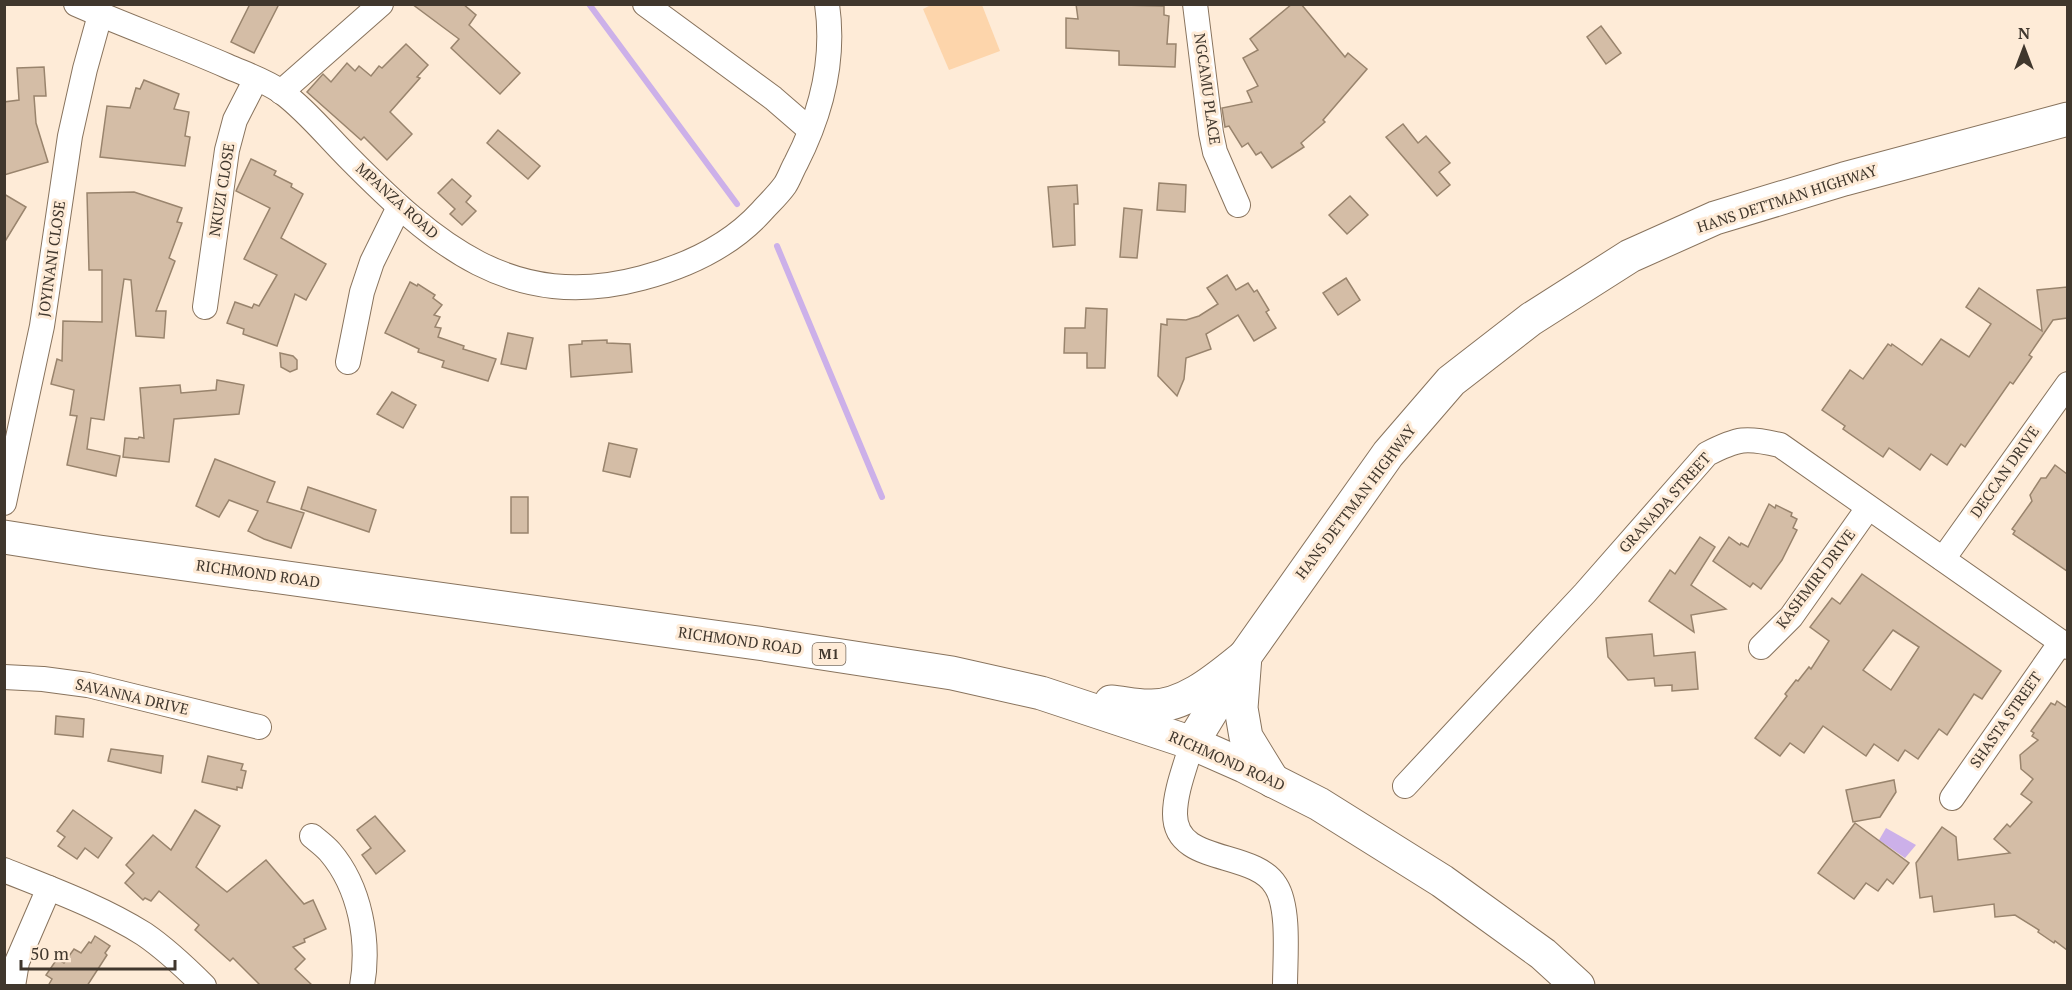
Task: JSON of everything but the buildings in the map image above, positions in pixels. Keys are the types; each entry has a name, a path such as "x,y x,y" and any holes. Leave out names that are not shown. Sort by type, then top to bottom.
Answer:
{"main road":[{"name":"HANS DETTMAN HIGHWAY","path":"1192,743 1245,656 1388,454 1451,381 1530,319 1630,256 1715,218 1844,178 2067,119"},
{"name":"RICHMOND ROAD","path":"4,537 764,644 952,673 1041,693 1192,743 1319,804 1442,881 1542,954 1578,986"},
{"path":"1041,693 1150,706 1174,701 1198,691 1245,656"},
{"path":"1245,656 1241,708 1246,737 1273,781"}],"street":[{"name":"MPANZA ROAD","path":"76,4 175,43 281,92 399,207 436,238 470,261 519,280 559,288 618,285 673,270 728,243 756,218 784,186 819,110 827,70 830,38 827,4"},
{"path":"281,92 381,4"},
{"path":"645,4 773,98 810,130"},
{"name":"NGCAMU PLACE","path":"1196,4 1215,152 1238,205"},
{"name":"JOYINANI CLOSE","path":"4,503 42,326 70,136 100,15"},
{"name":"NKUZI CLOSE","path":"205,307 227,150 235,120 256,79"},
{"path":"348,362 362,292 372,262 399,207"},
{"name":"DECCAN DRIVE","path":"1943,559 2067,384"},
{"name":"GRANADA STREET","path":"1405,786 1585,593 1707,454 1733,441 1756,440 1780,445 2064,645"},
{"name":"KASHMIRI DRIVE","path":"1761,647 1791,617 1868,507"},
{"name":"SHASTA STREET","path":"1952,798 2064,645"},
{"name":"SAVANNA DRIVE","path":"4,677 88,685 259,727"},
{"path":"1192,743 1178,793 1175,815 1179,834 1190,845 1258,869 1268,875 1277,887 1282,902 1285,930 1286,986"},
{"path":"312,836 329,851 345,873 356,899 362,924 365,960 362,986"},
{"path":"4,870 114,917 145,935 174,957 204,986"},
{"path":"13,986 17,962 49,888"}],"shaded area":[{"path":"931,5 982,5 1000,51 949,70 923,9"},
{"path":"1886,828 1916,845 1905,858 1879,840"}],"waterway":[{"path":"589,4 737,204"},
{"path":"777,246 882,497"}]}
